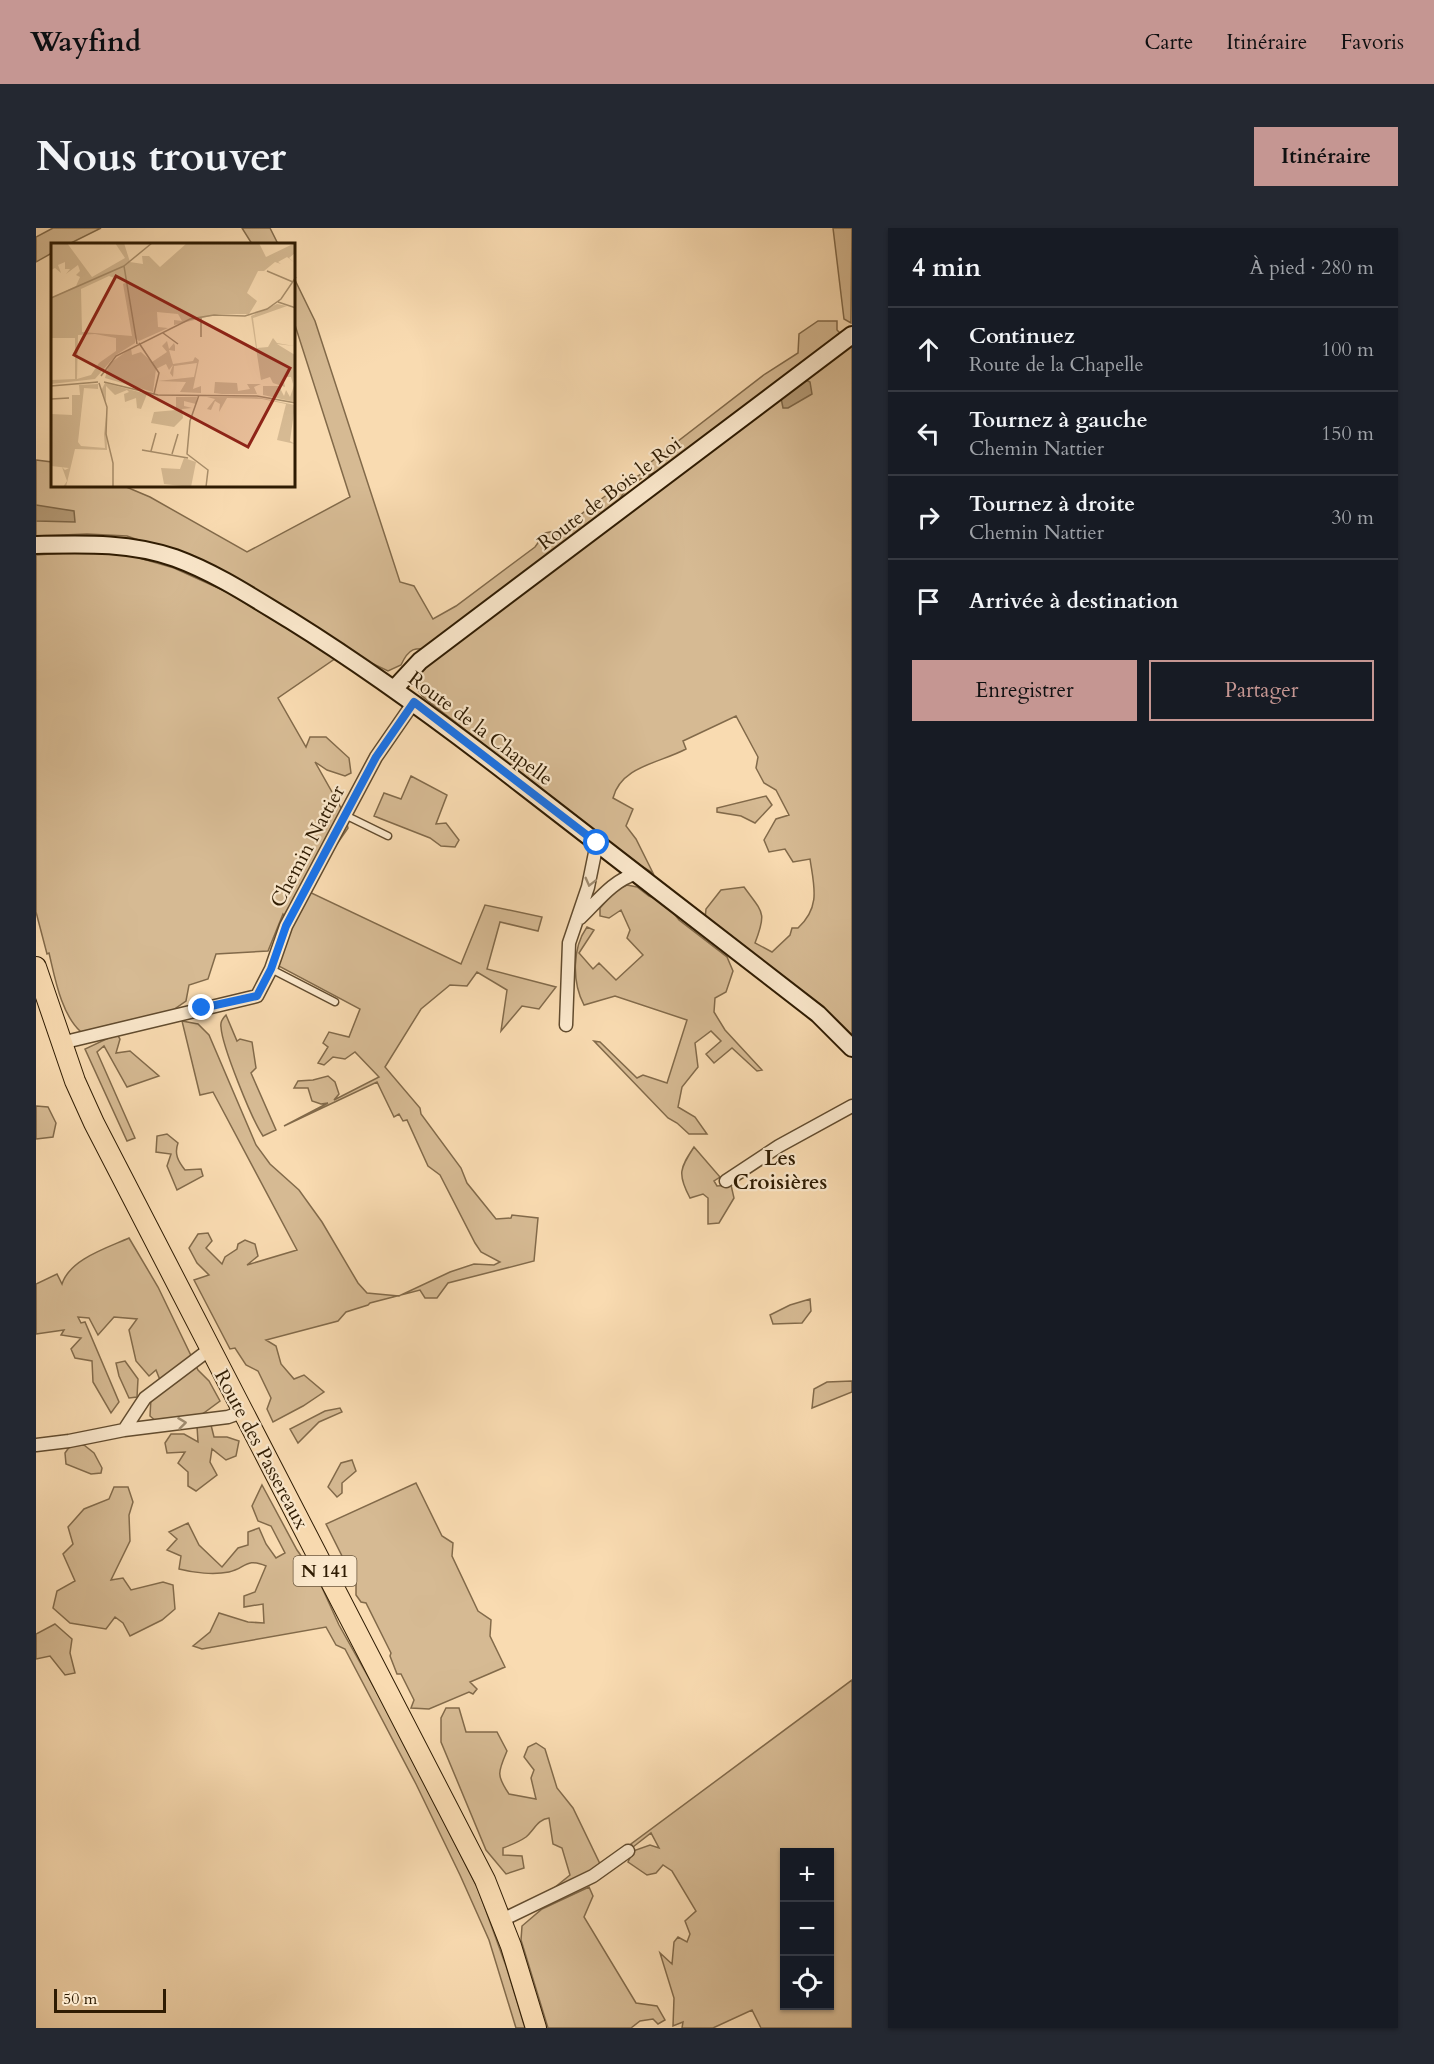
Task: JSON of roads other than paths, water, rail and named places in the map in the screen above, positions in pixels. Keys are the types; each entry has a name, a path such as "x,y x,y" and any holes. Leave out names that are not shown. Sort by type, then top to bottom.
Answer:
{"main road":[{"name":"Route de Bois le Roi","path":"395,688 420,661 852,335"},
{"name":"Route de la Chapelle","path":"36,545 111,544 140,548 172,557 208,571 334,647 414,702 597,843 818,1014 852,1047"},
{"name":"Route des Passereaux","path":"36,967 75,1081 94,1123 467,1842 502,1920 536,2028"}],"street":[{"name":"Chemin Nattier","path":"61,1043 257,996 271,969 286,926 345,815 376,757 414,702"},
{"path":"566,1025 569,943 579,919 597,843"},
{"path":"579,919 617,883 627,876 636,874"},
{"path":"726,1181 779,1146 852,1106"},
{"path":"124,1430 145,1398 210,1349"},
{"path":"36,1445 124,1430 228,1417 242,1412"},
{"path":"502,1920 593,1876 628,1851"}],"lane":[{"path":"345,815 388,836"},
{"path":"271,969 335,1002"}],"district":[{"name":"Les Croisières","path":"780,1170"}]}
